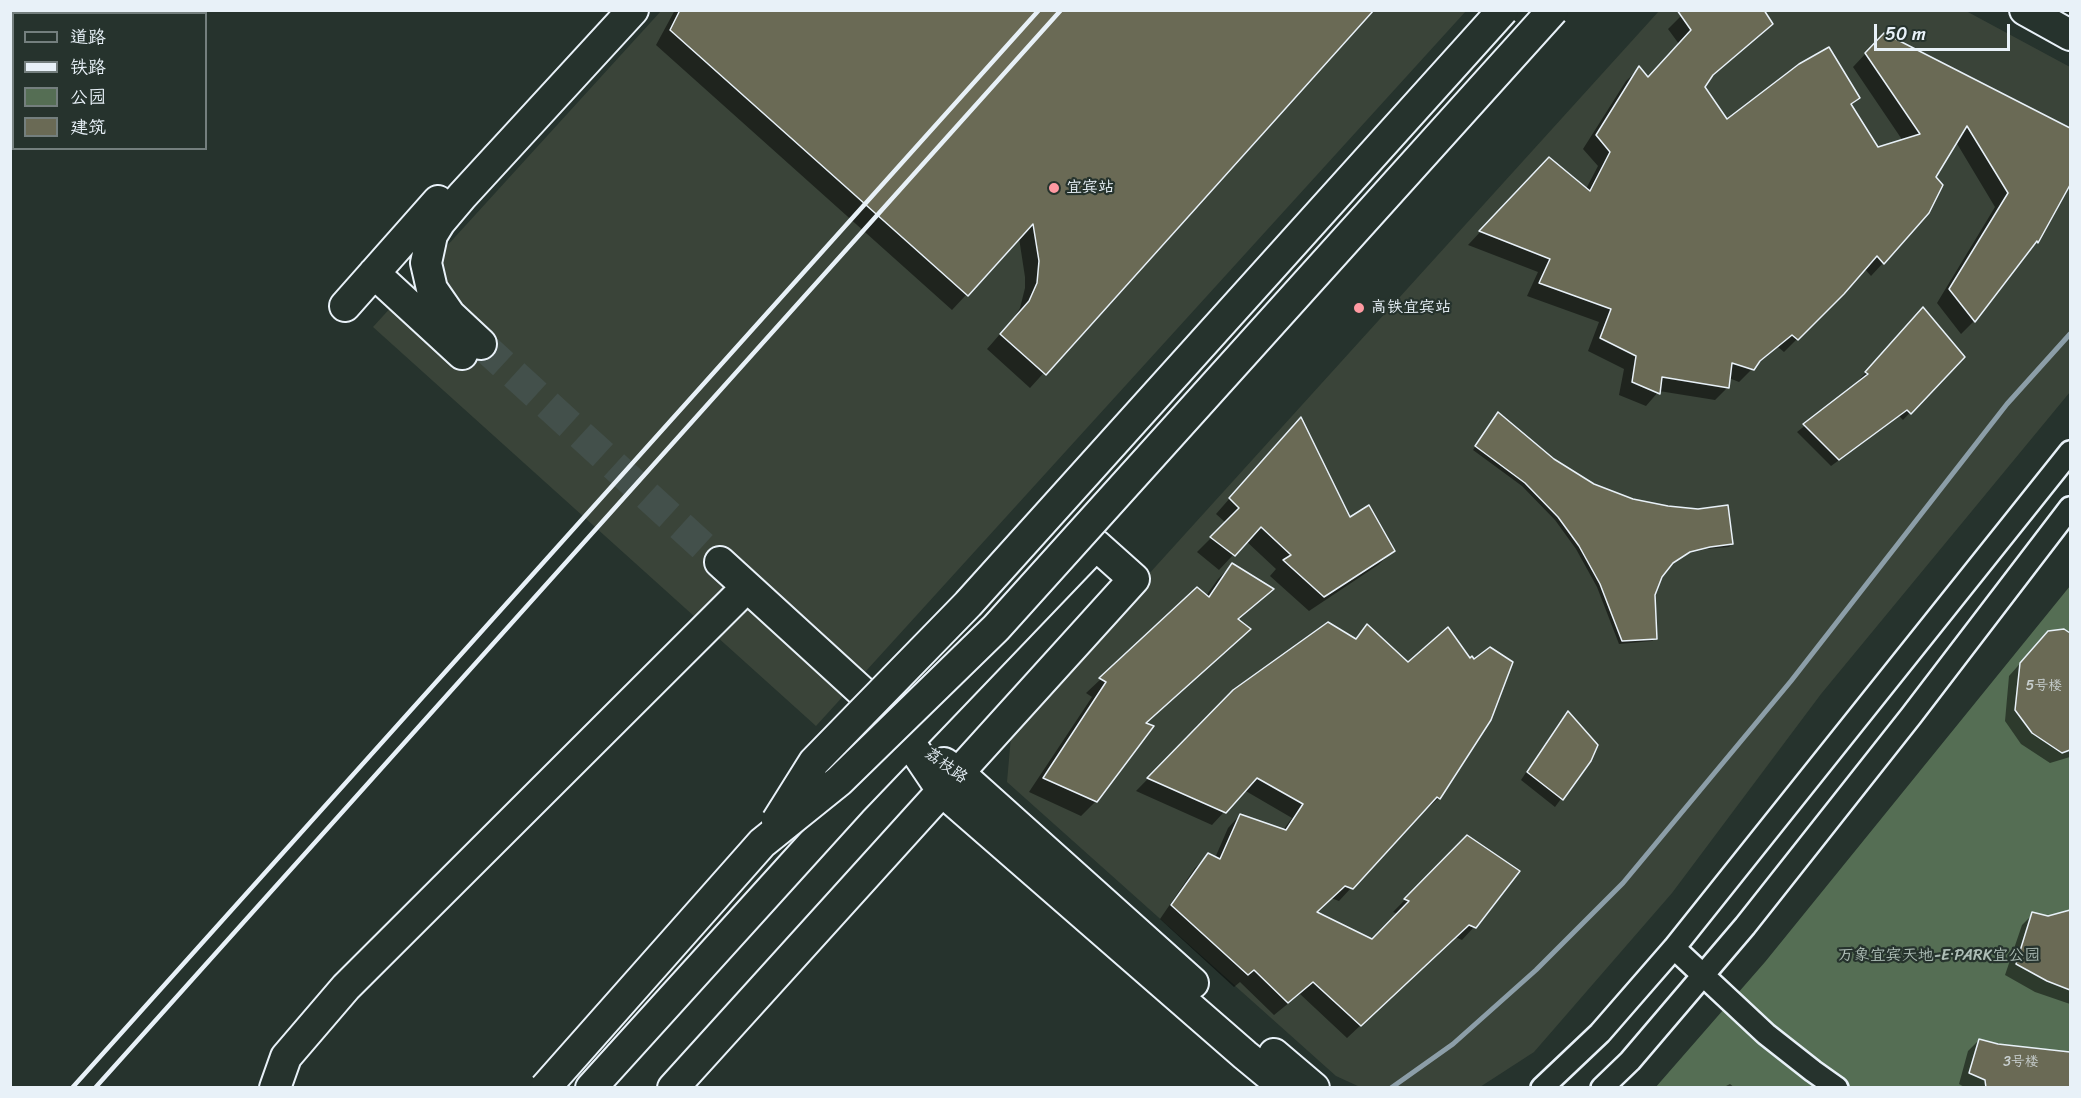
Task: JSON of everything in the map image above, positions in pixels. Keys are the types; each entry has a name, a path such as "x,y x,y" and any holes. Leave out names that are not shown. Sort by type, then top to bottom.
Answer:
{"street":[{"path":"345,306 609,10"},
{"path":"374,273 475,352 432,289 426,263 427,250 432,236 440,222 462,196 633,10"},
{"path":"545,1088 762,843 814,762 968,604 1503,10"},
{"path":"888,716 985,621 1541,10"},
{"path":"762,843 839,781 996,628 1552,10"},
{"path":"2025,10 2070,35"},
{"path":"1542,1088 1600,1033 1674,948 2070,452"},
{"path":"1602,1088 1630,1061 1745,926 1911,716 2070,508"},
{"path":"591,1088 908,740 1096,545 1134,579 673,1088"},
{"name":"荔枝路","path":"713,569 888,716 908,740 951,782 1252,1048 1314,1088"},
{"path":"274,1088 286,1057 346,987 740,594"},
{"path":"1674,948 1766,1034 1837,1088"},
{"name":"荔枝路","path":"1252,1048 1285,1088"},
{"path":"534,1088 572,1055"}],"shaded area":[{"path":"661,11 1466,11 816,726 373,327"},
{"path":"1659,11 1966,11 2070,67 2070,392 1821,694 1672,893 1534,1052 1480,1087 1360,1087 1336,1076 1007,782 1012,725"}],"green space":[{"name":"万象宜宾天地-E·PARK宜公园","path":"2070,586 2070,1087 1655,1088 1765,962"}],"building":[{"name":"宜宾站","path":"680,10 1374,10 1046,375 1000,334 1029,301 1037,283 1039,261 1033,224 968,296 670,30"},
{"path":"1677,10 1764,10 1773,24 1713,75 1705,87 1727,119 1799,64 1829,47 1860,98 1851,104 1878,147 1920,134 1865,53 1884,33 2070,128 2070,185 2038,243 2037,241 1975,322 1949,289 2008,193 1967,126 1936,177 1943,185 1929,213 1884,264 1877,256 1844,294 1798,340 1792,335 1760,361 1754,370 1732,363 1729,388 1662,377 1660,394 1632,382 1636,356 1600,338 1611,309 1539,283 1550,259 1479,231 1549,157 1590,191 1610,152 1596,135 1639,66 1648,77 1691,30"},
{"path":"1923,307 1965,357 1911,414 1907,410 1839,460 1803,424 1868,374 1865,372"},
{"path":"1498,412 1554,459 1594,484 1633,499 1668,506 1698,509 1728,505 1733,544 1690,552 1673,563 1662,577 1655,595 1657,639 1622,641 1600,584 1579,546 1558,517 1525,483 1475,446"},
{"path":"1301,417 1350,517 1369,505 1395,551 1324,597 1283,560 1291,555 1261,527 1235,556 1210,537 1239,508 1229,498"},
{"path":"1232,563 1274,589 1238,619 1251,629 1146,723 1154,726 1097,802 1043,778 1106,682 1099,678 1197,587 1209,597"},
{"path":"1328,622 1356,639 1367,624 1408,662 1448,627 1470,658 1472,656 1474,659 1490,647 1513,662 1491,720 1440,799 1437,797 1353,889 1345,886 1317,912 1372,939 1409,901 1404,899 1467,835 1520,871 1476,928 1469,925 1361,1026 1313,982 1288,1003 1254,970 1248,975 1171,905 1208,853 1220,859 1240,814 1286,830 1303,804 1257,778 1226,813 1147,778 1233,690"},
{"path":"2064,629 2070,633 2070,750 2062,753 2032,733 2015,710 2020,663 2048,631"},
{"path":"1568,711 1598,745 1591,761 1563,800 1527,772"},
{"path":"2070,910 2070,990 2047,981 2016,964 2032,912 2048,916"},
{"path":"1979,1039 1998,1044 2070,1052 2070,1088 1986,1088 1985,1080 1969,1073"}],"waterway":[{"path":"1391,1088 1453,1044 1536,970 1623,883 1791,681 2007,404 2070,334"}],"tunnel":[{"path":"481,344 720,562"}],"railway":[{"path":"72,1088 1039,10"},
{"path":"95,1088 1061,10"}],"place":[{"name":"宜宾站","path":"1054,188"},
{"name":"高铁宜宾站","path":"1359,308"}]}
